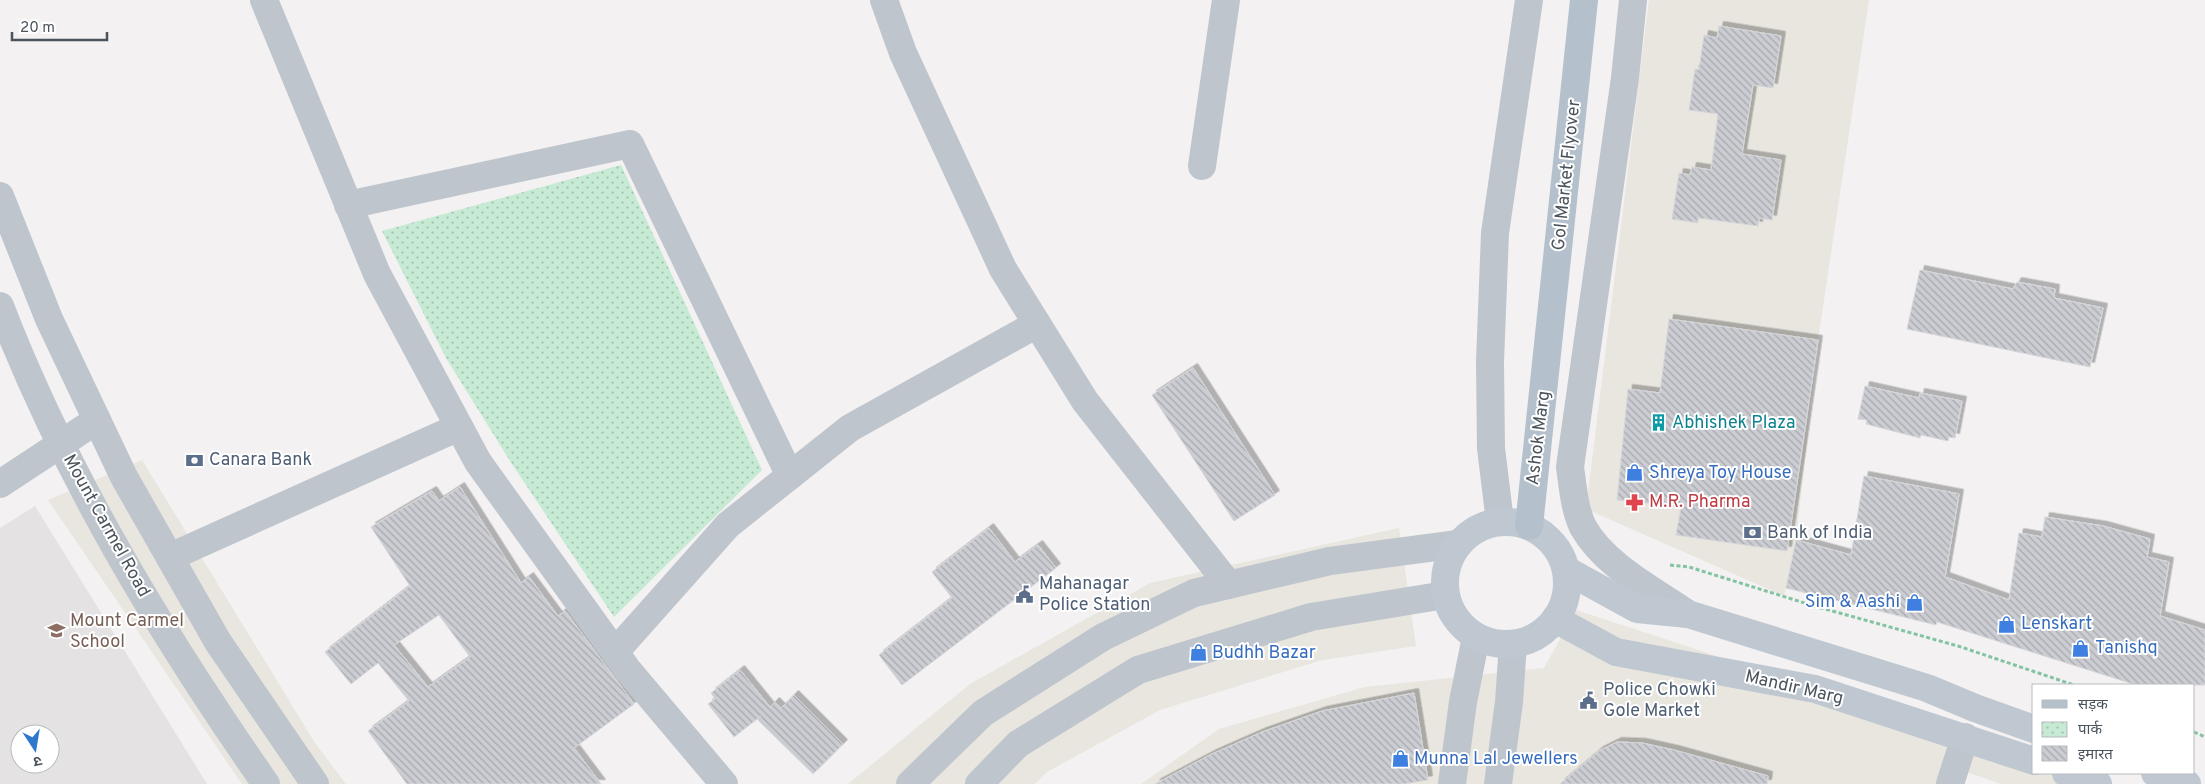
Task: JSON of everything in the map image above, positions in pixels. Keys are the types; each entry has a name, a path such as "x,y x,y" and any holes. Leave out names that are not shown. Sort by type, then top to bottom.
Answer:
{"main road":[{"name":"Gol Market Flyover","path":"1549,350 1584,0"},
{"name":"Ashok Marg","path":"1529,526 1549,350"},
{"path":"1515,521 1539,530 1548,538 1559,553 1566,570 1567,587 1564,604 1555,619 1544,631 1530,640 1513,644 1495,644 1476,637 1462,626 1451,612 1445,595 1444,577 1449,560 1458,544 1470,533 1484,526 1500,522 1515,521"},
{"path":"1566,570 1637,609 1688,614 1927,688 2032,728"},
{"name":"Mandir Marg","path":"1555,619 1616,652 1815,689 2032,760"},
{"path":"2069,774 2098,784"},
{"path":"2158,774 2187,784"}],"street":[{"path":"264,0 377,274 478,462 614,652 724,784"},
{"path":"884,0 903,53 1003,270 1085,401 1229,585"},
{"path":"1202,166 1226,0"},
{"path":"1500,522 1491,448 1490,362 1495,233 1529,0"},
{"path":"1633,0 1625,78 1570,467 1574,500 1583,527 1609,560 1688,614"},
{"path":"348,205 630,144 790,476"},
{"path":"0,196 49,319 124,477 218,642 315,784"},
{"name":"Mount Carmel Road","path":"0,306 60,445 97,515 164,627 230,732 266,784"},
{"path":"614,652 728,525 850,428 1037,324"},
{"path":"0,484 97,420"},
{"path":"170,557 459,427"},
{"path":"910,784 983,713 1103,637 1194,593 1330,561 1458,544"},
{"path":"979,784 1018,744 1138,670 1311,617 1445,595"},
{"path":"1452,784 1463,702 1476,637"},
{"path":"1498,784 1509,702 1513,644"},
{"path":"1950,784 1965,737"}],"path":[{"path":"1669,565 1689,567 1811,605 1958,646 2071,684"}],"shaded area":[{"path":"1649,0 1869,0 1818,340 1796,540 1784,596 1586,509"},
{"path":"142,460 315,743 346,784 242,784 48,500"},
{"name":"Mount Carmel School","path":"35,506 207,784 0,784 0,528"},
{"name":"Budhh Bazar","path":"1399,528 1416,646 1322,660 1160,710 1047,772 1035,784 848,784 970,684 1150,583"},
{"path":"1576,610 2032,759 2032,774 2075,774 2106,784 2001,784 1944,764 1937,784 1141,784 1219,729 1365,687 1544,668"}],"green space":[{"path":"621,165 762,470 614,617 510,461 446,358 382,231"}],"building":[{"path":"1719,26 1781,36 1773,88 1753,85 1742,154 1781,160 1772,220 1759,218 1758,226 1698,218 1698,223 1672,219 1679,173 1690,175 1692,167 1711,170 1718,114 1689,110 1695,69 1699,70 1704,35 1717,38"},
{"path":"1920,270 2013,289 2017,282 2055,289 2054,298 2103,308 2090,367 1907,329"},
{"path":"1669,319 1818,340 1787,551 1676,535 1681,507 1617,500 1628,389 1660,393"},
{"path":"1193,368 1275,495 1234,521 1152,395"},
{"path":"1865,386 1919,398 1920,393 1962,401 1955,438 1949,437 1948,441 1921,435 1920,438 1866,424 1867,420 1858,419"},
{"path":"1864,476 1959,494 1945,577 2009,600 2019,533 2042,537 2045,517 2103,526 2150,539 2147,557 2169,562 2160,616 2205,630 2205,685 2133,684 1937,622 1936,625 1786,588 1796,540 1851,555"},
{"path":"460,487 521,583 529,577 558,616 565,611 634,704 574,748 601,784 407,784 368,731 409,701 378,663 351,684 325,652 410,586 371,527 432,491 439,501","holes":["439,615 470,657 428,687 394,645"]},
{"path":"989,528 1015,562 1038,545 1056,568 902,685 879,655 952,598 932,572"},
{"path":"740,670 770,707 775,702 781,708 794,695 843,744 813,774 757,719 734,737 708,704 715,699 711,693"},
{"path":"1414,693 1428,780 1404,784 1155,784 1212,754 1262,732 1322,711"},
{"path":"1617,742 1642,743 1674,750 1768,776 1767,784 1560,784 1599,751"}],"place":[{"name":"Abhishek Plaza","path":"1658,423"},
{"name":"Canara Bank","path":"195,460"},
{"name":"Shreya Toy House","path":"1635,473"},
{"name":"M.R. Pharma","path":"1635,502"},
{"name":"Bank of India","path":"1753,533"},
{"name":"Mahanagar Police Station","path":"1025,594"},
{"name":"Sim & Aashi","path":"1914,602"},
{"name":"Lenskart","path":"2007,624"},
{"name":"Mount Carmel School","path":"56,631"},
{"name":"Tanishq","path":"2081,648"},
{"name":"Budhh Bazar","path":"1198,653"},
{"name":"Police Chowki Gole Market","path":"1589,700"},
{"name":"Munna Lal Jewellers","path":"1400,759"}]}
